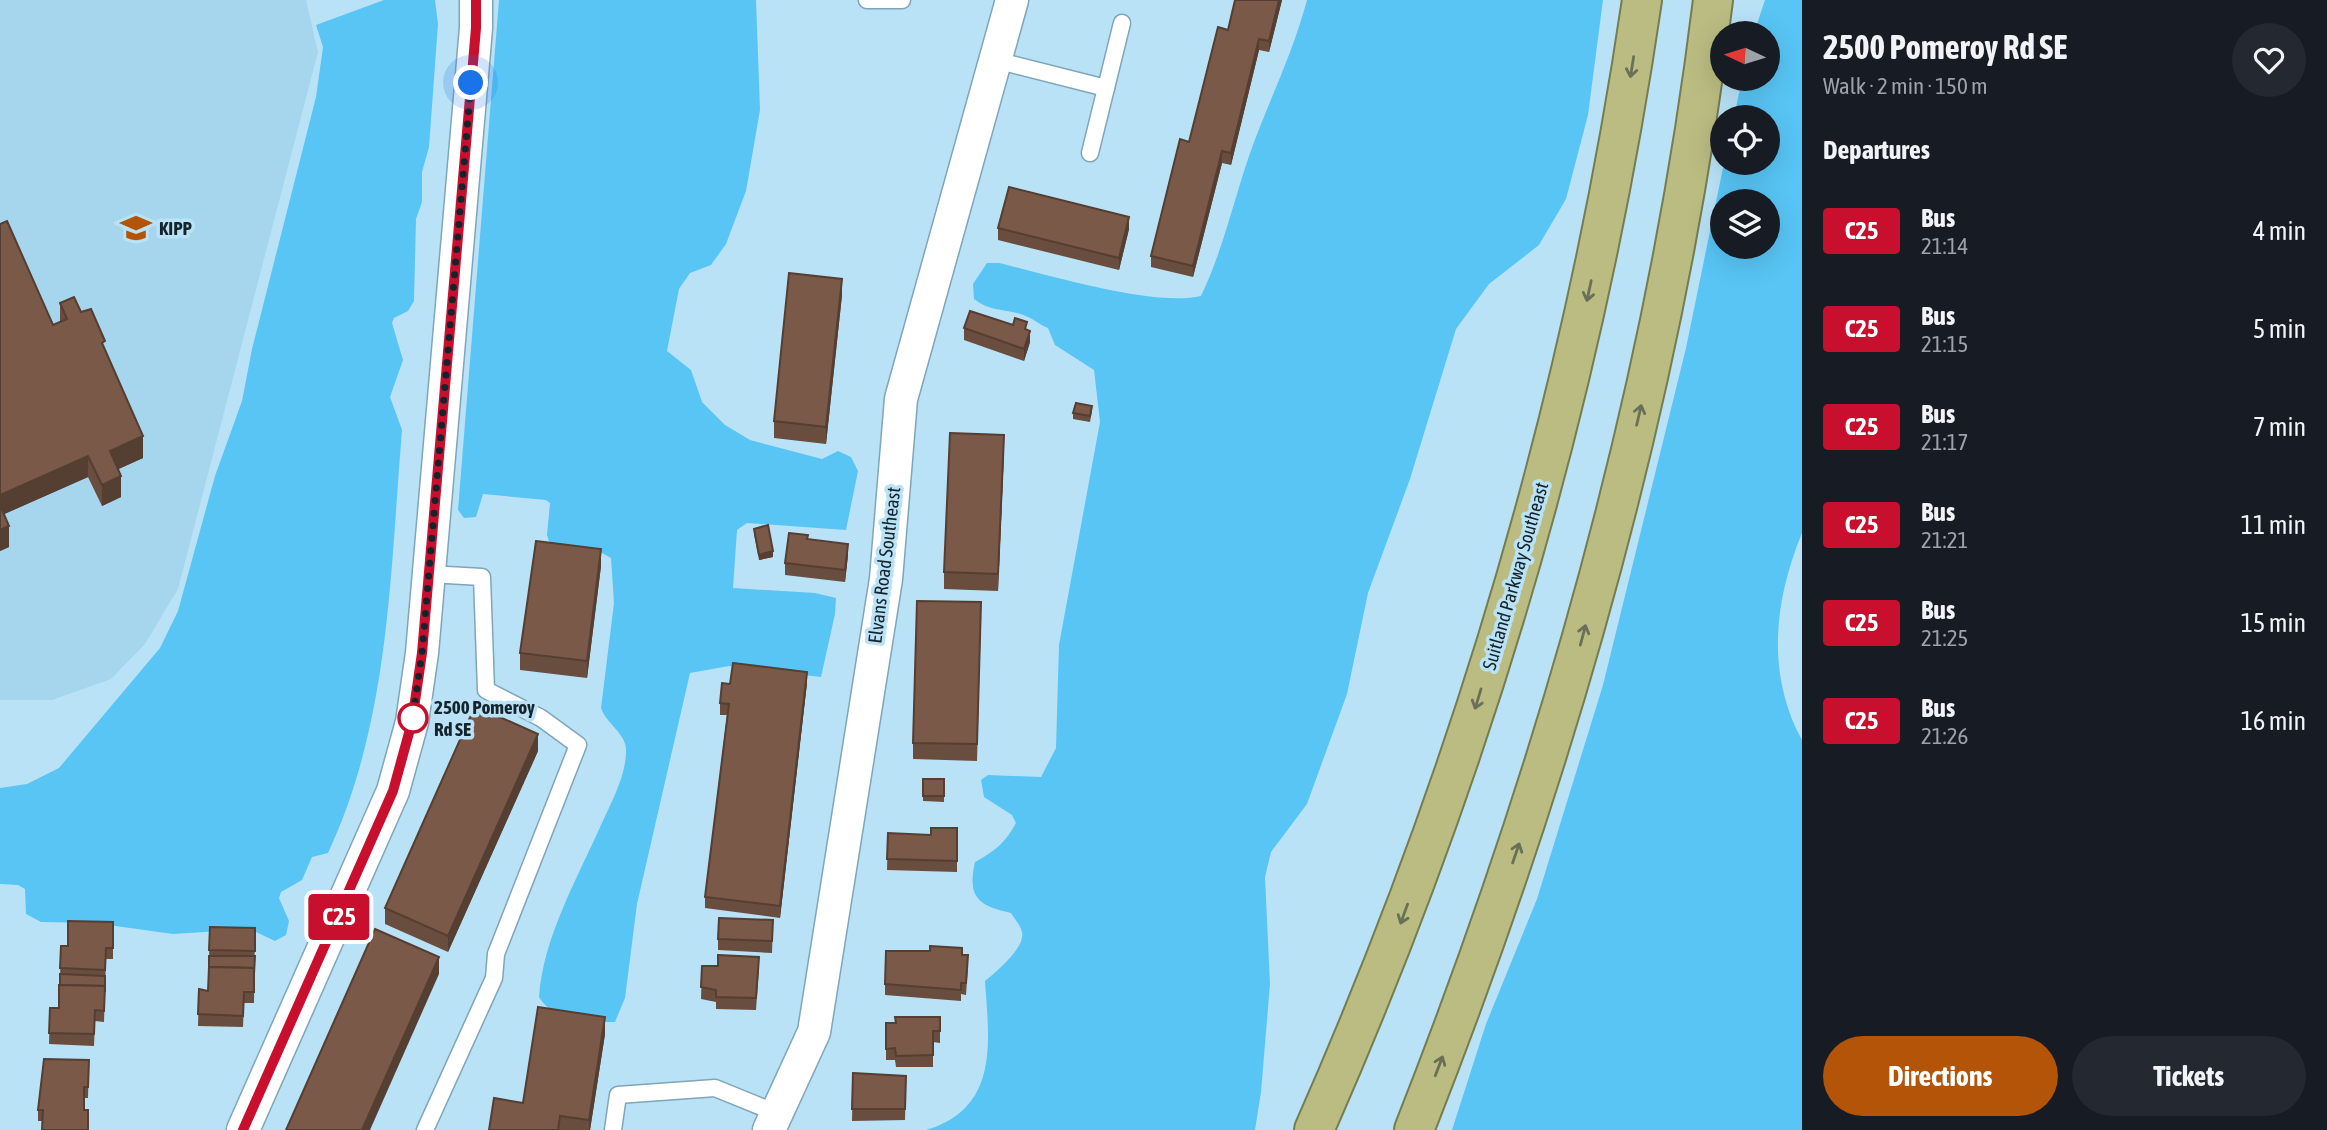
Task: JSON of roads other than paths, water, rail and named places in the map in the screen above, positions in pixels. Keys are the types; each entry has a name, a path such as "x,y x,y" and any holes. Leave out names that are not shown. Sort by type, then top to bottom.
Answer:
{"highway":[{"name":"Suitland Parkway Southeast","path":"1314,1130 1418,875 1473,716 1514,583 1553,444 1584,311 1624,114 1642,0"},
{"path":"1414,1130 1468,992 1521,840 1571,679 1601,569 1649,372 1680,212 1713,0"}],"street":[{"path":"243,1130 393,791 417,695 476,28 476,0"},
{"name":"Elvans Road Southeast","path":"774,1122 814,1032 886,579 901,399 1012,0"}],"lane":[{"path":"867,0 902,0"},
{"path":"1090,153 1122,23"},
{"path":"995,60 1106,88"},
{"path":"425,1130 494,978 496,954 579,745 541,718 486,690 482,577 429,574"},
{"path":"613,1130 618,1095 715,1088 774,1122"}],"place":[{"name":"KIPP","path":"136,228"},
{"name":"2500 Pomeroy Rd SE","path":"413,718"}]}
